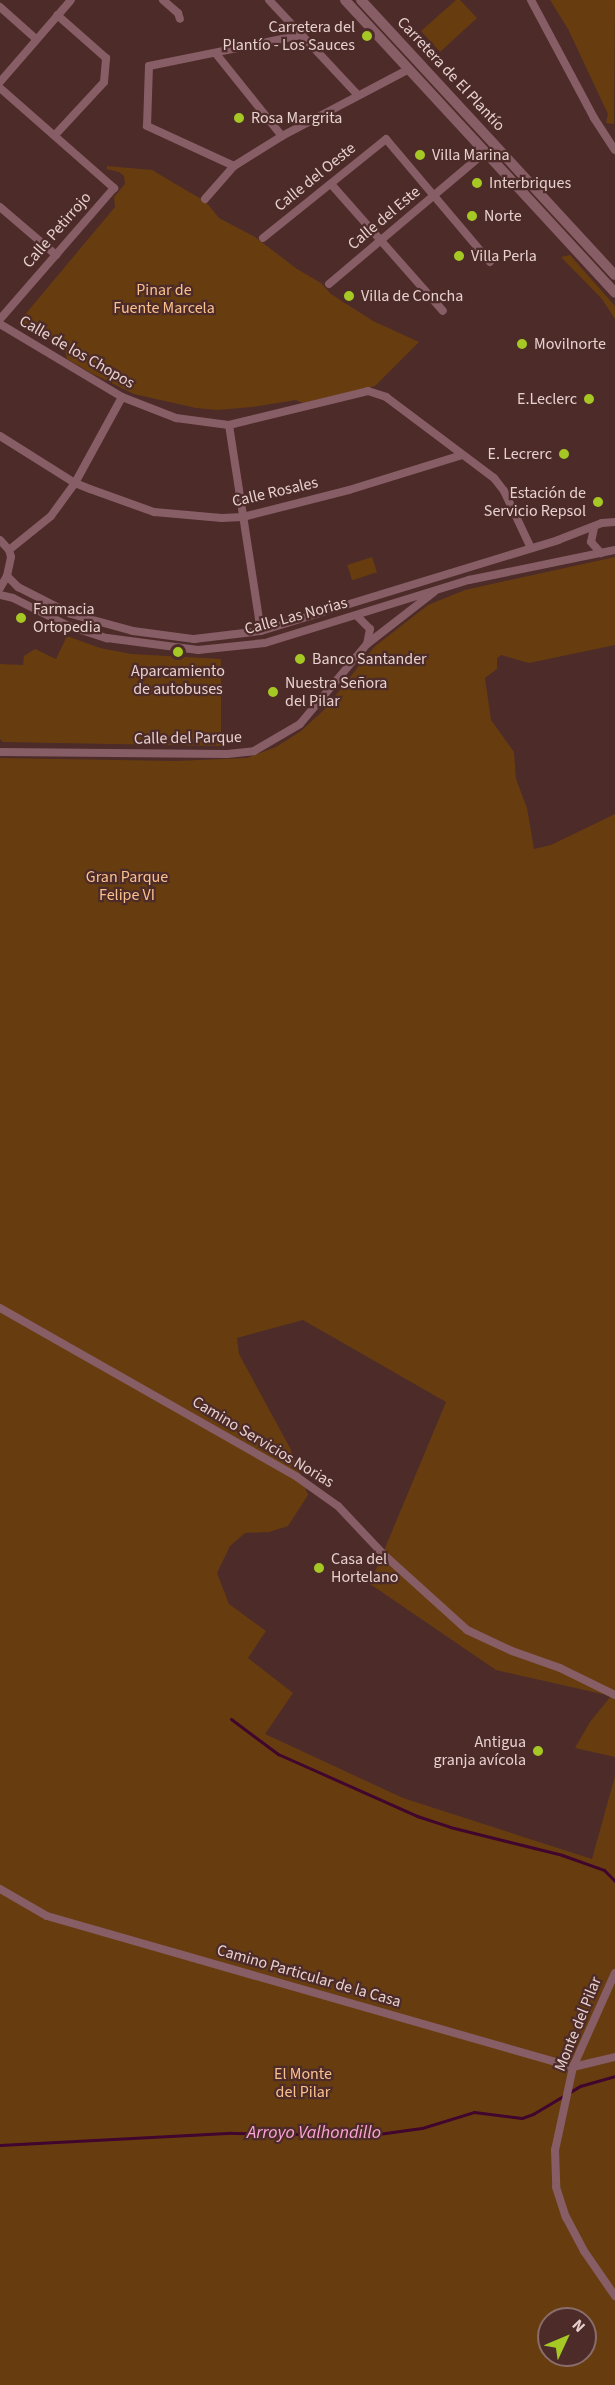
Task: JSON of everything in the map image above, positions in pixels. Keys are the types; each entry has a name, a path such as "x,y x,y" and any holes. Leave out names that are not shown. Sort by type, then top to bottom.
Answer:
{"street":[{"path":"0,82 71,0"},
{"path":"163,0 178,13 180,19"},
{"path":"269,0 358,95"},
{"name":"Carretera de El Plantío","path":"345,0 615,293"},
{"name":"Carretera de El Plantío","path":"361,0 615,275"},
{"path":"531,0 614,146"},
{"path":"0,7 36,39"},
{"path":"0,88 56,135 104,82 106,58 57,15"},
{"path":"234,166 147,126 149,66 217,55 302,35"},
{"path":"217,55 282,136"},
{"path":"205,199 234,166 282,136 408,69"},
{"name":"Calle Petirrojo","path":"0,319 114,188 56,135"},
{"name":"Calle del Oeste","path":"263,238 386,140 434,195"},
{"name":"Calle del Este","path":"329,284 485,152"},
{"path":"331,184 443,311"},
{"path":"434,195 490,262"},
{"path":"0,207 56,255"},
{"name":"Calle de los Chopos","path":"0,324 122,397 176,418 229,425 368,391 386,397 494,478 504,490 531,548"},
{"path":"9,550 51,516 75,483 122,397"},
{"path":"229,425 261,632"},
{"name":"Calle Rosales","path":"0,436 75,483 154,512 222,518 243,518 349,490 462,455"},
{"name":"Calle Las Norias","path":"7,576 18,587 71,614 133,631 194,639 261,632 594,528 602,523 613,524"},
{"path":"594,528 591,542 602,553"},
{"path":"0,540 9,550 10,566 0,588"},
{"name":"Calle Las Norias","path":"0,596 13,598 69,626 107,638 198,650 265,643 469,580 615,550"},
{"name":"Calle del Parque","path":"0,752 227,754 254,751 300,724 367,644 437,590"},
{"path":"357,615 370,629 367,644"},
{"name":"Camino Servicios Norias","path":"0,1308 297,1477 338,1506 383,1554 467,1630 495,1644 560,1668 615,1695"},
{"name":"Camino Particular de la Casa","path":"0,1889 47,1916 573,2067 615,2057"},
{"name":"Monte del Pilar","path":"615,1973 573,2067 555,2150 556,2187 566,2217 584,2251 615,2296"}],"green space":[{"path":"456,0 460,0 477,18 440,52 421,31"},
{"path":"550,0 615,0 614,124 606,123 608,114 568,29"},
{"name":"Pinar de Fuente Marcela","path":"107,166 152,170 206,202 219,218 255,237 297,269 321,283 331,294 373,321 419,342 375,386 303,403 296,400 217,410 196,408 134,394 93,374 67,359 64,348 18,323 115,207 114,197 125,184 124,176 107,169"},
{"path":"570,255 615,306 615,319 602,299 561,257"},
{"path":"372,557 377,572 352,580 347,565"},
{"name":"El Monte del Pilar","path":"615,557 615,645 529,663 501,655 497,658 497,669 485,678 491,720 514,752 516,779 527,808 534,849 551,845 615,814 615,1757 575,1748 590,1722 611,1696 496,1670 370,1584 446,1402 303,1320 237,1338 239,1354 290,1448 308,1495 288,1526 269,1532 245,1533 230,1546 217,1573 229,1604 266,1631 248,1658 293,1693 265,1734 403,1798 592,1859 615,1776 615,2385 0,2385 0,758 175,761 247,758 276,747 301,731 324,710 374,647 428,605 465,590"},
{"path":"67,636 100,648 131,654 221,659 221,746 3,742 0,739 0,664 23,665 24,656 35,649 56,659"}],"waterway":[{"path":"231,1719 278,1754 417,1816 450,1827 562,1855 604,1870 615,1881"},
{"name":"Arroyo Valhondillo","path":"0,2145 232,2133 371,2135 422,2128 474,2112 522,2118 533,2114 580,2086 615,2076"}],"place":[{"name":"Carretera del Plantío - Los Sauces","path":"367,36"},
{"name":"Rosa Margrita","path":"239,118"},
{"name":"Villa Marina","path":"420,155"},
{"name":"Interbriques","path":"477,183"},
{"name":"Norte","path":"472,216"},
{"name":"Villa Perla","path":"459,256"},
{"name":"Villa de Concha","path":"349,296"},
{"name":"Movilnorte","path":"522,344"},
{"name":"E.Leclerc","path":"589,399"},
{"name":"E. Lecrerc","path":"564,454"},
{"name":"Estación de Servicio Repsol","path":"598,502"},
{"name":"Farmacia Ortopedia","path":"21,618"},
{"name":"Aparcamiento de autobuses","path":"178,652"},
{"name":"Banco Santander","path":"300,659"},
{"name":"Nuestra Señora del Pilar","path":"273,692"},
{"name":"Casa del Hortelano","path":"319,1568"},
{"name":"Antigua granja avícola","path":"538,1751"}],"park label":[{"name":"Gran Parque Felipe VI","path":"127,886"}]}
